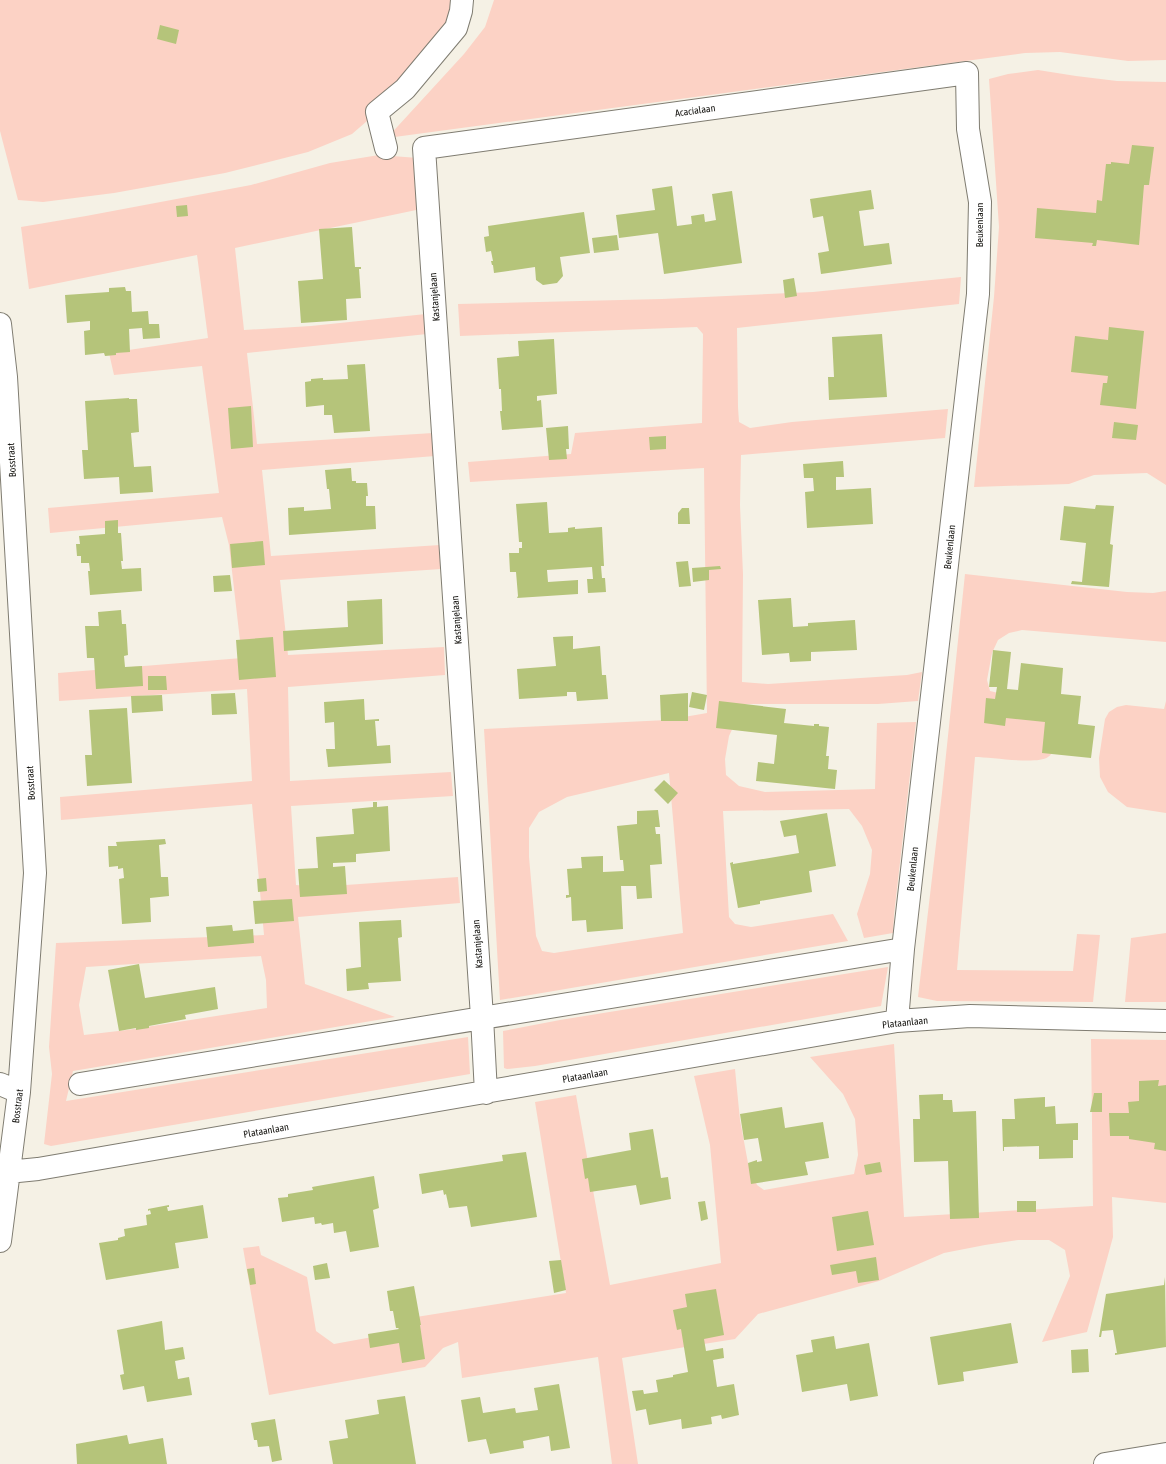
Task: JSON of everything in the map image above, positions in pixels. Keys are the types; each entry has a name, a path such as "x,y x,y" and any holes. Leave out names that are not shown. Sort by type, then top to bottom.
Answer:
{"street":[{"path":"386,148 378,112 405,89 456,28 461,11 462,0"},
{"name":"Acacialaan","path":"424,148 967,73"},
{"name":"Beukenlaan","path":"897,1021 903,949 978,294 980,202 968,129 967,73"},
{"name":"Kastanjelaan","path":"424,148 486,1093"},
{"name":"Bosstraat","path":"0,324 6,377 35,873 10,1088 8,1172 0,1242"},
{"path":"80,1084 903,949"},
{"name":"Plataanlaan","path":"8,1172 38,1170 897,1021 970,1016 1166,1021"},
{"path":"1105,1464 1166,1454"}],"shaded area":[{"path":"0,0 467,0 389,102 352,134 308,152 225,173 114,193 43,202 18,200 0,131"},
{"path":"494,0 1166,0 1166,60 1128,61 1060,52 1025,53 387,138 464,54 485,27"},
{"path":"1038,70 1117,81 1166,82 1166,485 1147,473 1094,475 1069,484 974,487 994,297 999,227 989,79 1008,74"},
{"path":"379,155 418,158 421,209 235,248 244,330 311,326 426,314 427,334 247,353 257,444 433,433 435,456 262,470 271,556 440,545 441,569 280,580 288,655 444,647 445,675 288,687 290,781 451,772 453,796 291,806 296,885 318,887 458,877 460,903 298,917 305,984 395,1017 73,1071 66,1101 468,1037 470,1074 51,1146 44,1144 52,1074 49,1047 56,943 264,935 252,804 61,820 60,797 252,781 247,689 59,701 58,673 242,658 229,545 222,517 50,533 48,508 219,493 202,366 114,375 109,353 208,338 197,255 29,289 21,227 251,185 330,163","holes":["261,956 266,980 267,1008 127,1030 84,1035 79,1005 86,967"]},
{"path":"961,277 959,304 737,328 739,422 750,428 792,422 948,409 945,438 741,455 740,505 743,574 742,682 768,684 907,675 922,672 918,701 878,704 744,704 729,736 725,759 726,775 739,786 765,792 875,789 877,723 916,722 893,933 864,938 857,914 870,874 872,850 862,826 849,809 723,811 729,917 735,924 751,927 833,914 848,941 500,1000 484,729 667,720 707,713 704,468 470,482 468,462 571,454 575,433 702,423 703,334 697,327 460,336 458,304 662,299 813,292","holes":["669,773 683,933 554,953 542,951 536,936 529,857 529,828 539,812 567,797"]},
{"path":"965,574 1127,592 1153,593 1166,591 1166,642 1022,630 1009,633 998,640 992,653 987,680 990,691 1028,700 1049,708 1052,752 1050,756 1042,759 1024,761 975,757 957,970 1073,971 1077,934 1100,935 1093,1002 937,1001 918,997 942,793"},
{"path":"1166,701 1166,813 1127,807 1108,792 1100,777 1099,758 1105,719 1109,712 1117,707 1126,705 1164,709"},
{"path":"1166,933 1166,1002 1125,1002 1131,938"},
{"path":"888,967 881,1006 535,1066 504,1068 503,1031 560,1020"},
{"path":"1091,1039 1166,1040 1166,1203 1112,1197 1113,1237 1087,1332 1042,1342 1070,1276 1065,1250 1049,1240 1018,1240 944,1253 879,1281 758,1314 735,1339 622,1358 638,1464 612,1464 598,1357 462,1378 458,1342 443,1348 425,1367 269,1395 243,1248 259,1246 261,1255 307,1277 316,1331 334,1344 411,1330 410,1318 566,1293 535,1102 576,1095 610,1285 721,1263 710,1145 694,1076 735,1069 740,1120 748,1163 757,1185 764,1190 854,1174 858,1155 855,1119 843,1094 810,1057 894,1044 904,1217 1093,1206"}],"building":[{"path":"160,25 179,30 176,44 157,39"},
{"path":"1132,145 1154,147 1149,185 1144,185 1139,245 1097,240 1096,246 1092,246 1093,243 1035,238 1037,208 1096,213 1097,200 1102,201 1106,164 1111,164 1111,162 1129,164"},
{"path":"672,186 677,226 692,224 691,216 704,214 705,222 716,220 712,194 732,191 742,263 664,274 658,233 619,238 616,215 655,210 652,189"},
{"path":"871,190 874,209 859,211 864,246 889,243 892,264 821,274 818,253 829,251 823,216 813,218 810,199"},
{"path":"187,205 188,216 177,217 176,206"},
{"path":"584,212 590,253 560,257 563,276 557,283 543,285 536,280 535,267 494,273 491,261 493,261 491,251 486,252 484,237 489,236 488,226"},
{"path":"352,227 355,267 361,267 361,269 359,269 361,298 346,299 347,320 301,323 298,281 323,279 319,229"},
{"path":"617,235 619,250 594,253 592,238"},
{"path":"794,278 797,296 785,298 783,280"},
{"path":"125,287 126,291 131,291 132,312 148,311 149,324 159,324 160,338 143,339 142,328 129,329 130,352 116,353 116,355 105,356 104,353 85,355 84,331 90,330 90,321 67,323 65,295 109,292 109,288"},
{"path":"1109,327 1144,331 1136,409 1100,405 1103,383 1107,383 1108,376 1071,372 1075,336 1108,340"},
{"path":"882,334 887,397 829,400 828,377 834,377 832,337"},
{"path":"554,339 557,394 537,396 537,401 541,400 543,427 502,430 500,411 502,411 501,389 499,389 497,358 519,356 518,341"},
{"path":"365,364 370,431 334,433 332,415 324,415 324,405 306,407 305,382 311,381 311,379 323,378 323,380 348,379 347,365"},
{"path":"129,398 137,399 139,432 131,433 134,467 151,466 153,492 120,494 119,477 84,479 82,450 88,450 85,401"},
{"path":"251,406 253,447 231,449 228,408"},
{"path":"1114,422 1138,425 1136,440 1112,438"},
{"path":"568,426 569,449 566,449 567,459 549,460 546,428"},
{"path":"666,436 666,449 650,450 649,437"},
{"path":"843,461 844,477 836,477 836,490 871,488 873,524 807,528 805,492 814,491 813,478 804,478 803,464"},
{"path":"351,468 352,481 356,481 356,483 367,483 368,496 366,496 366,506 375,506 376,529 289,535 288,508 304,507 304,511 331,509 325,470"},
{"path":"547,502 549,533 568,532 568,528 575,527 575,529 602,527 604,566 601,566 602,578 605,578 606,592 588,593 587,579 593,579 592,567 547,570 548,582 578,580 578,594 517,598 516,572 510,572 509,553 519,553 519,548 522,548 522,542 519,542 516,504"},
{"path":"1096,505 1114,506 1110,544 1113,545 1109,587 1071,584 1072,581 1082,582 1086,543 1060,540 1064,506 1095,509"},
{"path":"682,508 689,508 690,524 678,524 678,513"},
{"path":"118,520 118,533 121,533 123,561 121,561 122,569 141,568 142,591 90,595 88,571 90,571 89,563 81,563 81,556 77,556 76,544 80,544 79,536 105,534 105,521"},
{"path":"263,541 265,565 232,568 230,544"},
{"path":"688,561 691,586 679,587 676,562"},
{"path":"720,566 721,569 709,570 709,580 693,582 692,568"},
{"path":"230,575 232,591 214,592 213,576"},
{"path":"791,598 793,627 808,626 808,623 855,620 857,650 811,652 811,661 790,662 789,653 762,655 758,600"},
{"path":"382,599 383,644 284,651 283,631 348,627 347,601"},
{"path":"121,610 122,624 126,624 128,655 124,656 125,667 142,666 143,686 96,689 94,658 87,658 85,626 99,626 98,612"},
{"path":"573,636 573,649 600,646 602,675 606,675 608,699 577,701 576,692 567,692 567,696 519,699 517,669 556,666 553,637"},
{"path":"273,637 276,677 239,680 236,640"},
{"path":"993,650 1011,652 1007,689 1018,690 1021,663 1063,668 1061,694 1081,696 1078,724 1095,726 1091,758 1042,753 1045,722 1006,718 1005,726 984,723 986,698 995,699 997,687 989,687"},
{"path":"148,676 166,676 167,690 148,690"},
{"path":"692,692 707,695 704,710 689,707"},
{"path":"235,693 237,714 212,715 211,694"},
{"path":"688,693 688,721 661,721 660,695"},
{"path":"162,695 163,711 132,713 131,696"},
{"path":"364,699 365,720 379,719 379,721 375,721 377,746 390,745 391,763 328,767 326,749 335,749 334,722 325,723 324,702"},
{"path":"719,701 786,709 784,723 814,726 814,724 819,724 819,726 829,727 826,756 829,756 828,769 837,770 835,789 756,781 758,762 774,764 777,735 716,728"},
{"path":"127,708 132,783 87,786 85,755 92,755 89,710"},
{"path":"664,780 678,793 668,804 654,790"},
{"path":"373,802 377,802 377,807 388,806 390,851 356,854 356,862 333,863 333,867 345,866 347,894 300,897 298,869 318,868 316,837 354,834 352,809 373,807"},
{"path":"658,810 660,827 655,827 656,834 660,834 662,864 650,865 652,898 637,899 636,886 621,886 623,929 587,932 586,920 572,921 571,897 566,898 566,895 569,895 567,869 582,868 581,857 603,856 603,872 624,871 623,860 620,860 617,826 637,824 637,811"},
{"path":"827,813 836,866 809,871 812,892 760,901 760,904 738,908 730,863 733,862 733,864 799,853 796,835 784,837 780,821"},
{"path":"165,839 166,844 159,845 161,877 168,877 169,896 150,898 151,922 122,924 119,879 124,878 123,868 118,869 118,866 109,867 108,846 117,846 116,842"},
{"path":"266,878 267,891 258,892 257,879"},
{"path":"292,899 294,921 255,924 253,901"},
{"path":"401,920 402,937 398,938 401,981 368,983 369,989 347,991 346,969 361,967 359,922"},
{"path":"232,925 233,931 253,929 254,943 208,947 206,927"},
{"path":"139,964 145,998 215,987 218,1009 185,1015 186,1019 149,1026 149,1028 136,1030 136,1028 119,1031 108,970"},
{"path":"1159,1080 1158,1086 1166,1085 1166,1151 1154,1149 1155,1143 1129,1139 1129,1136 1110,1136 1109,1113 1129,1113 1128,1102 1139,1101 1139,1081"},
{"path":"1094,1093 1102,1093 1102,1112 1090,1112"},
{"path":"943,1094 943,1100 952,1100 953,1112 976,1111 979,1218 950,1219 948,1161 914,1162 913,1119 920,1119 919,1095"},
{"path":"1045,1097 1045,1107 1055,1106 1056,1124 1078,1123 1078,1140 1073,1140 1073,1158 1039,1159 1039,1146 1004,1147 1003,1151 1002,1119 1015,1119 1014,1099"},
{"path":"782,1107 785,1128 823,1122 829,1158 805,1162 808,1175 751,1184 748,1163 757,1160 757,1162 762,1161 758,1138 744,1140 740,1114"},
{"path":"653,1129 661,1178 668,1177 671,1199 640,1205 636,1185 590,1192 588,1178 585,1179 582,1159 631,1150 629,1133"},
{"path":"526,1152 537,1217 471,1227 467,1206 449,1208 446,1194 444,1195 443,1190 422,1194 419,1174 503,1161 502,1155"},
{"path":"880,1162 882,1172 866,1175 864,1165"},
{"path":"374,1176 379,1208 373,1210 379,1247 350,1252 346,1231 334,1233 333,1223 322,1225 321,1223 315,1224 314,1217 282,1222 278,1198 288,1197 288,1194 313,1190 312,1187"},
{"path":"705,1201 708,1219 701,1221 698,1202"},
{"path":"1017,1201 1036,1201 1036,1212 1017,1212"},
{"path":"169,1205 169,1207 167,1207 168,1211 203,1205 208,1238 175,1243 179,1268 106,1280 99,1243 118,1240 118,1238 125,1236 124,1229 147,1225 146,1215 151,1214 150,1210 148,1211 148,1209"},
{"path":"868,1211 874,1245 837,1251 832,1217"},
{"path":"876,1257 879,1280 858,1283 856,1271 832,1275 830,1265"},
{"path":"561,1260 566,1290 554,1293 549,1261"},
{"path":"327,1263 330,1278 315,1280 313,1266"},
{"path":"254,1268 256,1284 250,1285 247,1269"},
{"path":"1165,1277 1166,1347 1115,1355 1115,1353 1117,1353 1113,1330 1102,1331 1101,1337 1099,1337 1106,1294 1164,1285"},
{"path":"414,1286 425,1359 402,1363 399,1343 370,1348 368,1334 399,1329 396,1328 393,1311 390,1311 387,1291"},
{"path":"716,1289 724,1335 704,1339 706,1351 723,1348 724,1358 713,1360 717,1387 734,1384 739,1415 722,1419 721,1415 711,1417 712,1424 682,1429 681,1419 649,1425 646,1409 636,1411 632,1391 643,1390 644,1394 658,1392 656,1380 673,1377 673,1375 688,1372 681,1329 677,1330 673,1310 687,1307 685,1294"},
{"path":"162,1321 165,1350 183,1347 185,1359 175,1361 178,1379 189,1377 192,1395 147,1402 144,1386 123,1390 120,1375 124,1374 117,1330"},
{"path":"1011,1323 1018,1363 963,1372 964,1381 938,1385 930,1337"},
{"path":"834,1336 836,1349 869,1343 878,1396 850,1401 847,1384 802,1392 796,1355 813,1352 811,1340"},
{"path":"1088,1349 1089,1372 1072,1373 1071,1350"},
{"path":"559,1384 570,1448 551,1451 549,1436 523,1441 524,1448 490,1454 486,1439 468,1442 461,1400 480,1397 483,1413 515,1408 516,1413 538,1410 534,1388"},
{"path":"405,1396 416,1464 333,1464 329,1441 348,1438 345,1420 379,1414 377,1400"},
{"path":"275,1419 282,1460 272,1462 269,1446 258,1447 257,1440 254,1440 251,1423"},
{"path":"127,1435 129,1444 163,1438 167,1464 77,1464 76,1444"}]}
